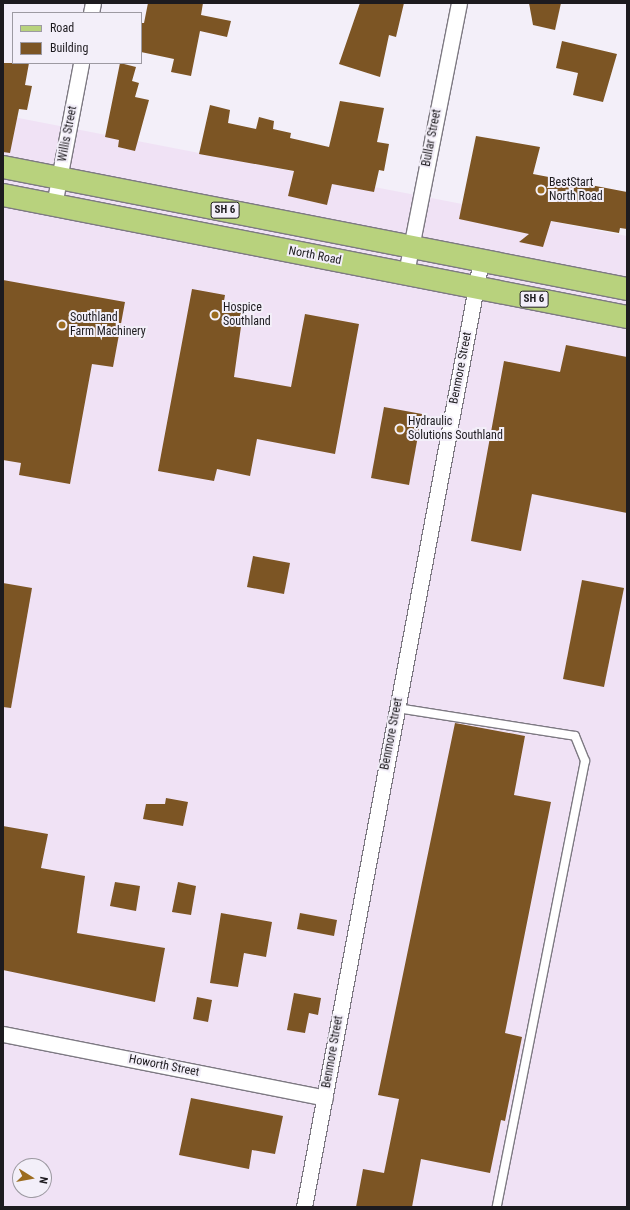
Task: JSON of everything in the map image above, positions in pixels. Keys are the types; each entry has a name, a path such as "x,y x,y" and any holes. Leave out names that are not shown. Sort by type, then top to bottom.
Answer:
{"main road":[{"name":"SH 6","path":"3,167 627,289"},
{"name":"North Road","path":"3,195 627,317"}],"street":[{"name":"Bullar Street","path":"406,274 459,3"},
{"name":"Willis Street","path":"54,205 82,64"},
{"name":"Benmore Street","path":"304,1207 481,260"},
{"name":"Howorth Street","path":"3,1034 325,1098"}],"lane":[{"path":"397,708 575,736 585,761 498,1207"}],"shaded area":[{"path":"3,115 627,236 627,1207 3,1207"}],"building":[{"path":"148,3 203,3 201,15 231,21 227,37 200,31 191,76 171,72 174,59 142,52 142,23 144,23"},
{"path":"360,3 404,3 396,37 389,35 380,77 339,64"},
{"path":"529,3 561,3 555,30 533,25"},
{"path":"562,41 617,54 603,102 573,95 578,73 556,68"},
{"path":"3,63 29,64 25,85 32,86 27,110 19,109 10,153 3,152"},
{"path":"120,64 136,67 132,81 139,83 135,97 149,100 135,151 118,147 119,140 105,137"},
{"path":"340,101 384,108 377,142 389,144 384,171 379,170 374,192 332,184 327,205 288,196 294,171 199,154 210,105 230,110 228,123 256,129 259,117 274,121 273,129 291,133 290,138 329,147"},
{"path":"476,136 540,147 533,174 627,192 627,229 620,228 619,233 551,221 543,247 519,242 529,234 459,219"},
{"path":"3,280 125,302 113,367 92,364 70,484 19,475 21,463 3,460"},
{"path":"192,289 225,295 224,301 244,305 234,377 291,387 305,314 359,324 335,454 257,439 250,476 217,469 214,481 158,471"},
{"path":"566,345 627,357 627,513 532,494 521,551 471,541 504,361 560,372"},
{"path":"384,407 422,414 409,485 371,478"},
{"path":"253,556 290,563 284,594 247,587"},
{"path":"582,580 624,588 604,687 563,679"},
{"path":"3,583 32,588 11,708 3,707"},
{"path":"455,723 525,736 514,795 551,802 505,1033 522,1037 505,1121 501,1120 490,1173 421,1159 412,1207 356,1207 363,1169 384,1173 399,1099 378,1095"},
{"path":"166,798 188,802 183,826 143,819 146,804 165,804"},
{"path":"3,826 48,834 41,868 85,876 77,933 165,948 155,1002 3,970"},
{"path":"115,882 140,886 136,911 110,906"},
{"path":"178,882 196,886 191,915 172,912"},
{"path":"221,913 272,922 266,957 244,953 238,987 210,983"},
{"path":"300,913 337,920 334,936 297,929"},
{"path":"294,993 321,998 318,1015 309,1013 305,1033 287,1030"},
{"path":"197,997 212,1000 208,1022 193,1019"},
{"path":"191,1098 283,1116 275,1154 252,1150 249,1169 179,1155"}],"place":[{"name":"BestStart North Road","path":"541,190"},
{"name":"Hospice Southland","path":"215,315"},
{"name":"Southland Farm Machinery","path":"62,325"},
{"name":"Hydraulic Solutions Southland","path":"400,429"}]}
